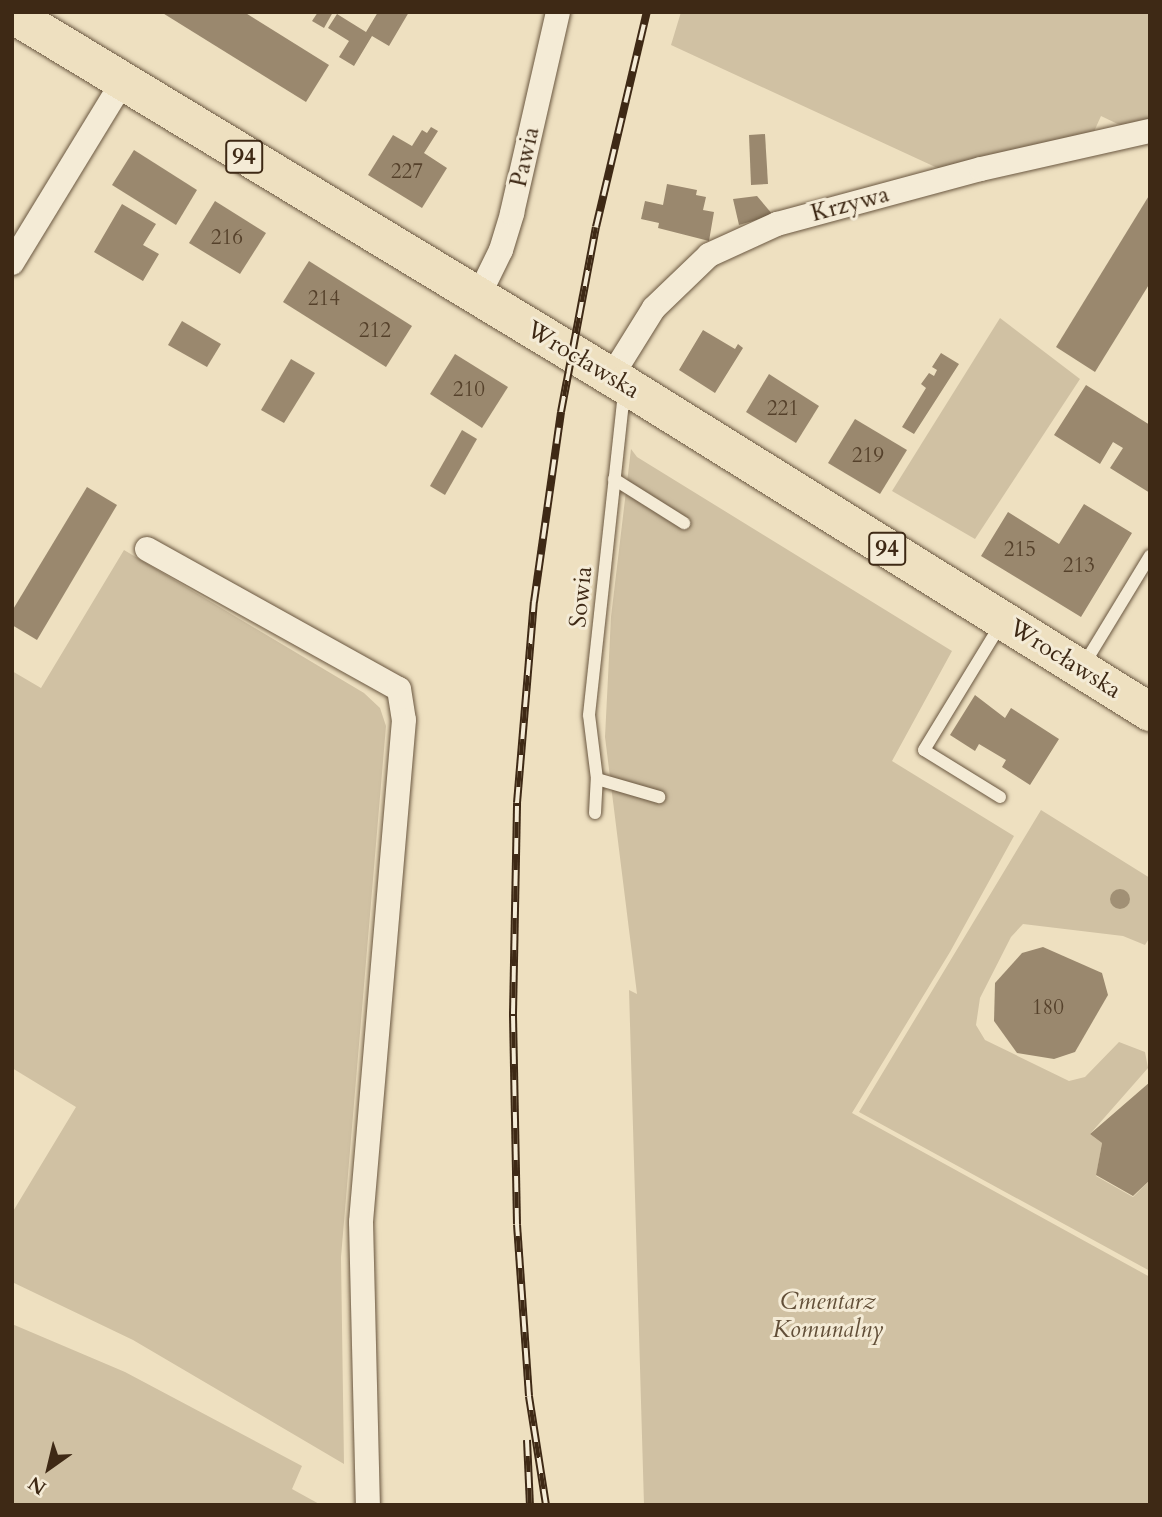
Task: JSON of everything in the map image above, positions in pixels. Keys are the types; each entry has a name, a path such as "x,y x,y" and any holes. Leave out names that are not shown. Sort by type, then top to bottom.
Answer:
{"main road":[{"name":"Wrocławska","path":"34,19 122,83 618,381 1150,712"}],"street":[{"name":"Pawia","path":"478,296 501,250 512,213 558,12"},
{"path":"12,263 122,83"},
{"name":"Krzywa","path":"618,381 654,308 709,255 777,224 961,174 1150,131"},
{"path":"147,549 399,689 404,720 361,1222 368,1505"}],"lane":[{"name":"Sowia","path":"595,813 597,779 589,715 614,479 618,381"},
{"path":"614,479 684,523"},
{"path":"1082,669 1150,556"},
{"path":"1000,797 924,750 1003,621"},
{"path":"597,779 659,797"}],"green space":[{"path":"681,12 1150,12 1150,121 1124,127 1101,116 1092,136 944,171 671,45"},
{"path":"1000,318 1080,379 975,539 892,491"},
{"name":"Cmentarz Komunalny","path":"631,449 637,457 952,651 892,761 1014,836 950,952 852,1113 1150,1277 1150,1505 644,1505 629,990 637,994 605,737 611,617"},
{"path":"124,550 364,693 380,708 386,726 341,1257 344,1464 133,1340 12,1282 12,1213 76,1107 12,1068 12,671 41,688"},
{"path":"1041,810 1150,878 1150,937 1145,945 1123,936 1023,924 1011,937 980,998 976,1025 985,1040 1069,1081 1085,1077 1119,1042 1145,1052 1148,1068 1090,1134 1102,1143 1096,1176 1133,1197 1150,1180 1150,1271 859,1112"},
{"path":"12,1324 125,1372 302,1466 292,1489 321,1505 12,1505"}],"building":[{"path":"161,12 244,12 329,65 306,102"},
{"path":"318,12 333,12 324,28 312,21"},
{"path":"378,12 409,12 389,46 372,36 354,66 339,57 349,41 328,28 337,14 366,32"},
{"path":"431,127 438,131 424,153 447,168 422,208 368,175 393,135 412,146 422,130 427,133"},
{"path":"765,134 768,184 751,185 749,135"},
{"path":"134,150 197,190 176,225 112,185"},
{"path":"667,184 697,190 696,195 706,197 703,210 714,212 709,241 658,228 659,223 641,219 645,201 663,205"},
{"path":"1150,194 1150,283 1095,372 1056,347"},
{"path":"757,196 773,215 739,225 733,199"},
{"path":"215,201 266,233 240,274 189,243"},
{"path":"122,204 156,224 143,245 159,254 143,281 94,252"},
{"path":"309,261 412,326 386,367 283,302"},
{"path":"182,321 221,344 207,367 168,345"},
{"path":"703,330 735,349 738,344 743,348 715,393 679,370"},
{"path":"941,353 959,364 914,434 902,427 926,388 921,384 929,373 934,376 937,370 932,367"},
{"path":"455,354 508,387 482,428 430,394"},
{"path":"291,359 315,373 284,423 261,410"},
{"path":"769,374 819,406 796,443 746,412"},
{"path":"1086,385 1150,425 1150,493 1110,468 1123,448 1113,442 1100,464 1054,435"},
{"path":"855,419 907,450 880,494 828,463"},
{"path":"462,430 477,439 445,495 430,486"},
{"path":"87,487 117,505 37,640 12,625 12,611"},
{"path":"1084,504 1132,533 1081,617 981,556 1008,512 1059,544"},
{"path":"975,695 1005,718 1011,708 1059,739 1030,785 1002,767 1006,760 979,744 975,751 950,735"},
{"path":"1043,947 1102,973 1108,995 1075,1052 1054,1059 1017,1053 994,1021 995,983 1022,953"},
{"path":"1150,1082 1150,1180 1133,1196 1096,1175 1102,1143 1090,1134"}],"railway":[{"path":"546,1505 529,1396 517,1224 513,1014 517,803 534,602 561,412 596,227 647,12"},
{"path":"527,1440 530,1505"}]}
